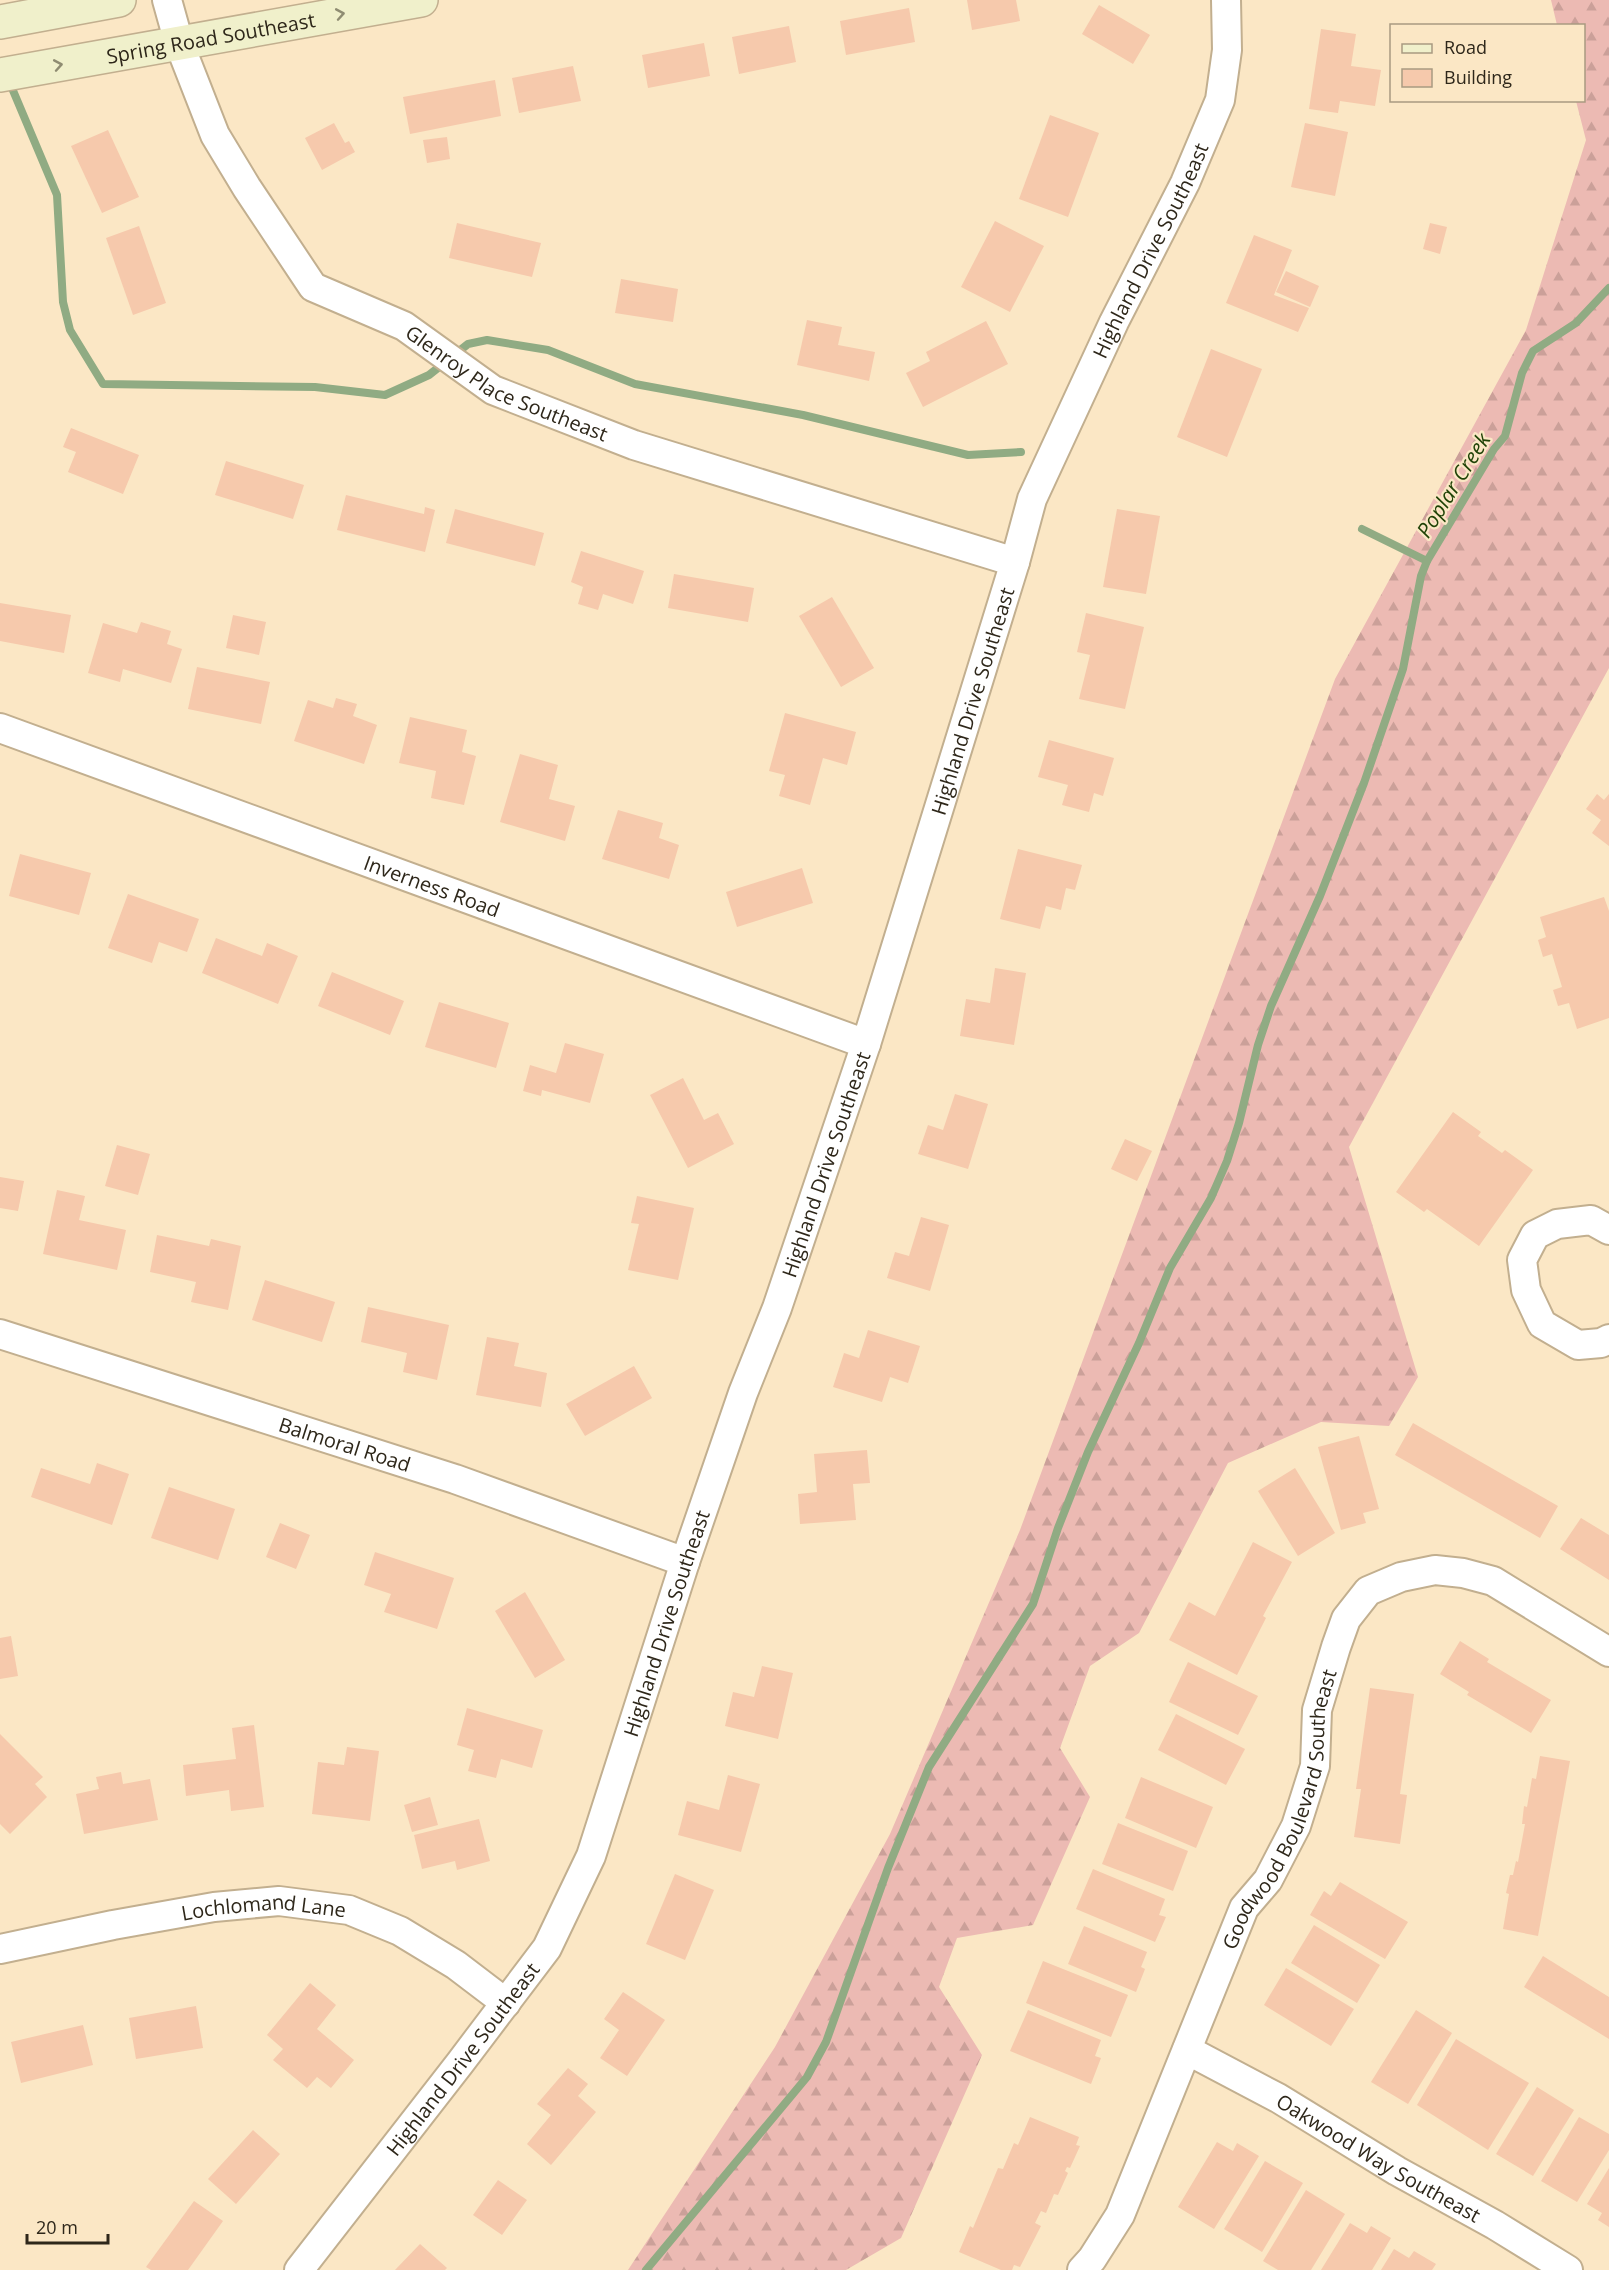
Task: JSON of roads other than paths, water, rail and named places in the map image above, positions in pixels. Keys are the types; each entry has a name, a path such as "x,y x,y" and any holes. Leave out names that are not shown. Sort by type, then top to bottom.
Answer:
{"main road":[{"path":"0,22 119,0"},
{"name":"Spring Road Southeast","path":"0,75 421,0"}],"street":[{"name":"Glenroy Place Southeast","path":"167,0 179,43 215,135 247,188 313,287 404,326 493,390 634,445 1015,562"},
{"name":"Highland Drive Southeast","path":"299,2270 506,2003 555,1934 591,1856 685,1562 743,1393 777,1308 866,1044 1015,562 1032,499 1114,322 1185,183 1220,100 1227,50 1226,0"},
{"name":"Inverness Road","path":"0,728 866,1044"},
{"path":"1609,1230 1591,1220 1557,1224 1535,1235 1522,1260 1526,1290 1542,1324 1578,1345 1601,1343 1609,1339"},
{"name":"Balmoral Road","path":"0,1335 455,1479 685,1562"},
{"name":"Goodwood Boulevard Southeast","path":"1082,2270 1092,2259 1120,2216 1244,1908 1268,1880 1296,1826 1315,1766 1317,1710 1336,1647 1346,1619 1368,1591 1401,1577 1435,1570 1463,1573 1493,1581 1609,1652"},
{"name":"Lochlomand Lane","path":"0,1949 214,1907 279,1901 349,1910 399,1931 456,1965 506,2003"},
{"name":"Oakwood Way Southeast","path":"1187,2050 1278,2098 1397,2171 1495,2225 1568,2270"}],"waterway":[{"path":"9,81 57,195 63,302 70,330 103,384 315,387 385,395 429,375 468,344 487,340 548,350 635,384 803,415 968,455 1021,452"},
{"name":"Poplar Creek","path":"646,2270 807,2077 826,2042 888,1868 929,1767 1033,1604 1058,1528 1088,1452 1139,1343 1170,1268 1211,1198 1227,1161 1258,1045 1271,1006 1320,896 1364,783 1403,669 1421,576 1427,561 1494,449 1505,436 1522,373 1533,351 1576,323 1609,288"},
{"path":"1362,529 1427,561"}]}
